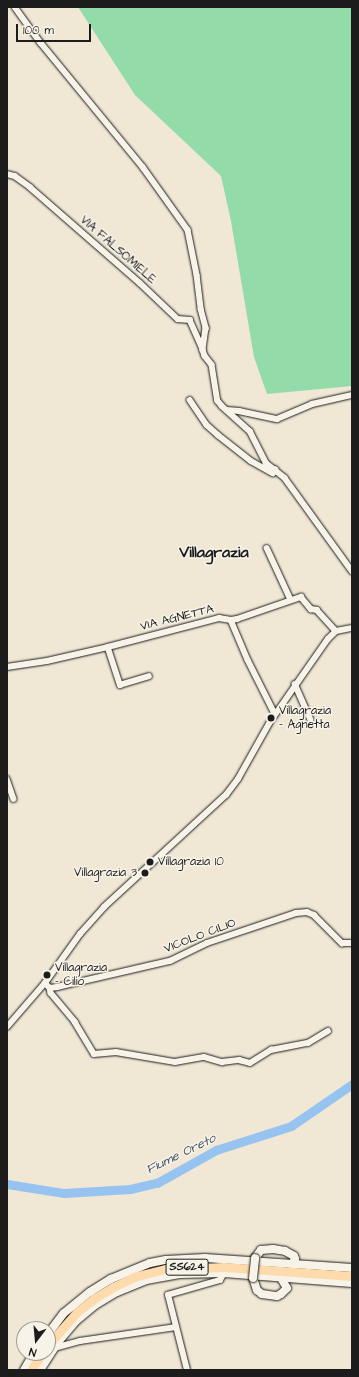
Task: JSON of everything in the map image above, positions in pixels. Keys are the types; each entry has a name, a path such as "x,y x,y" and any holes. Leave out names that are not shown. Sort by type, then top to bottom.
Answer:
{"main road":[{"path":"281,1278 287,1288 282,1294 277,1296 262,1294 257,1290 253,1278 255,1258 261,1250 273,1249 285,1251 294,1256 295,1259 292,1264"},
{"path":"56,1324 64,1314 90,1292 111,1279 150,1263 166,1260 205,1258 352,1268"},
{"name":"SS624","path":"56,1340 77,1312 95,1298 113,1287 137,1276 166,1269 224,1267 352,1276"},
{"path":"56,1342 76,1321 95,1305 117,1292 146,1280 179,1274 224,1273 352,1282"},
{"path":"24,1370 29,1361"},
{"path":"31,1370 37,1361"}],"street":[{"path":"15,7 50,54 139,161 188,230 196,268 201,309 206,328 203,350 205,356 212,365 218,401 250,431 266,463 286,478 352,571"},
{"name":"VIA FALSOMIELE","path":"7,174 15,176 30,187 140,283 178,319 190,320 203,350"},
{"path":"227,410 276,419 312,404 352,395"},
{"path":"190,400 207,425 218,435 251,461 273,473 276,470"},
{"path":"267,548 291,600 301,597 303,598 311,609 317,610 336,631"},
{"name":"VIA AGNETTA","path":"7,667 47,661 108,648 219,618 231,620 291,600"},
{"path":"231,620 248,660 275,714"},
{"path":"7,1026 45,983 80,934 104,907 226,795 238,779 275,714 328,639 336,631 352,628"},
{"path":"108,648 120,685 149,676"},
{"path":"295,684 311,720"},
{"path":"7,779 14,800"},
{"name":"VICOLO CILIO","path":"50,988 136,970 170,961 207,943 296,913 308,912 314,915 323,922 342,943 352,943"},
{"path":"45,983 50,988 51,993 75,1022 94,1054 116,1052 175,1062 204,1056 222,1062 239,1060 250,1063 271,1050 308,1043 328,1031"},
{"path":"187,1370 168,1295 220,1280 224,1273"},
{"path":"56,1346 80,1340 176,1327"}],"green space":[{"path":"78,7 352,7 352,386 267,394 254,357 231,221 221,176 135,95"}],"waterway":[{"name":"Fiume Oreto","path":"7,1184 64,1193 130,1189 157,1183 216,1150 291,1126 352,1084"}],"place":[{"name":"Villagrazia - Agnetta","path":"271,718"},
{"name":"Villagrazia 10","path":"150,862"},
{"name":"Villagrazia 3","path":"145,873"},
{"name":"Villagrazia - Cilio","path":"47,975"}],"district":[{"name":"Villagrazia","path":"214,552"}]}
